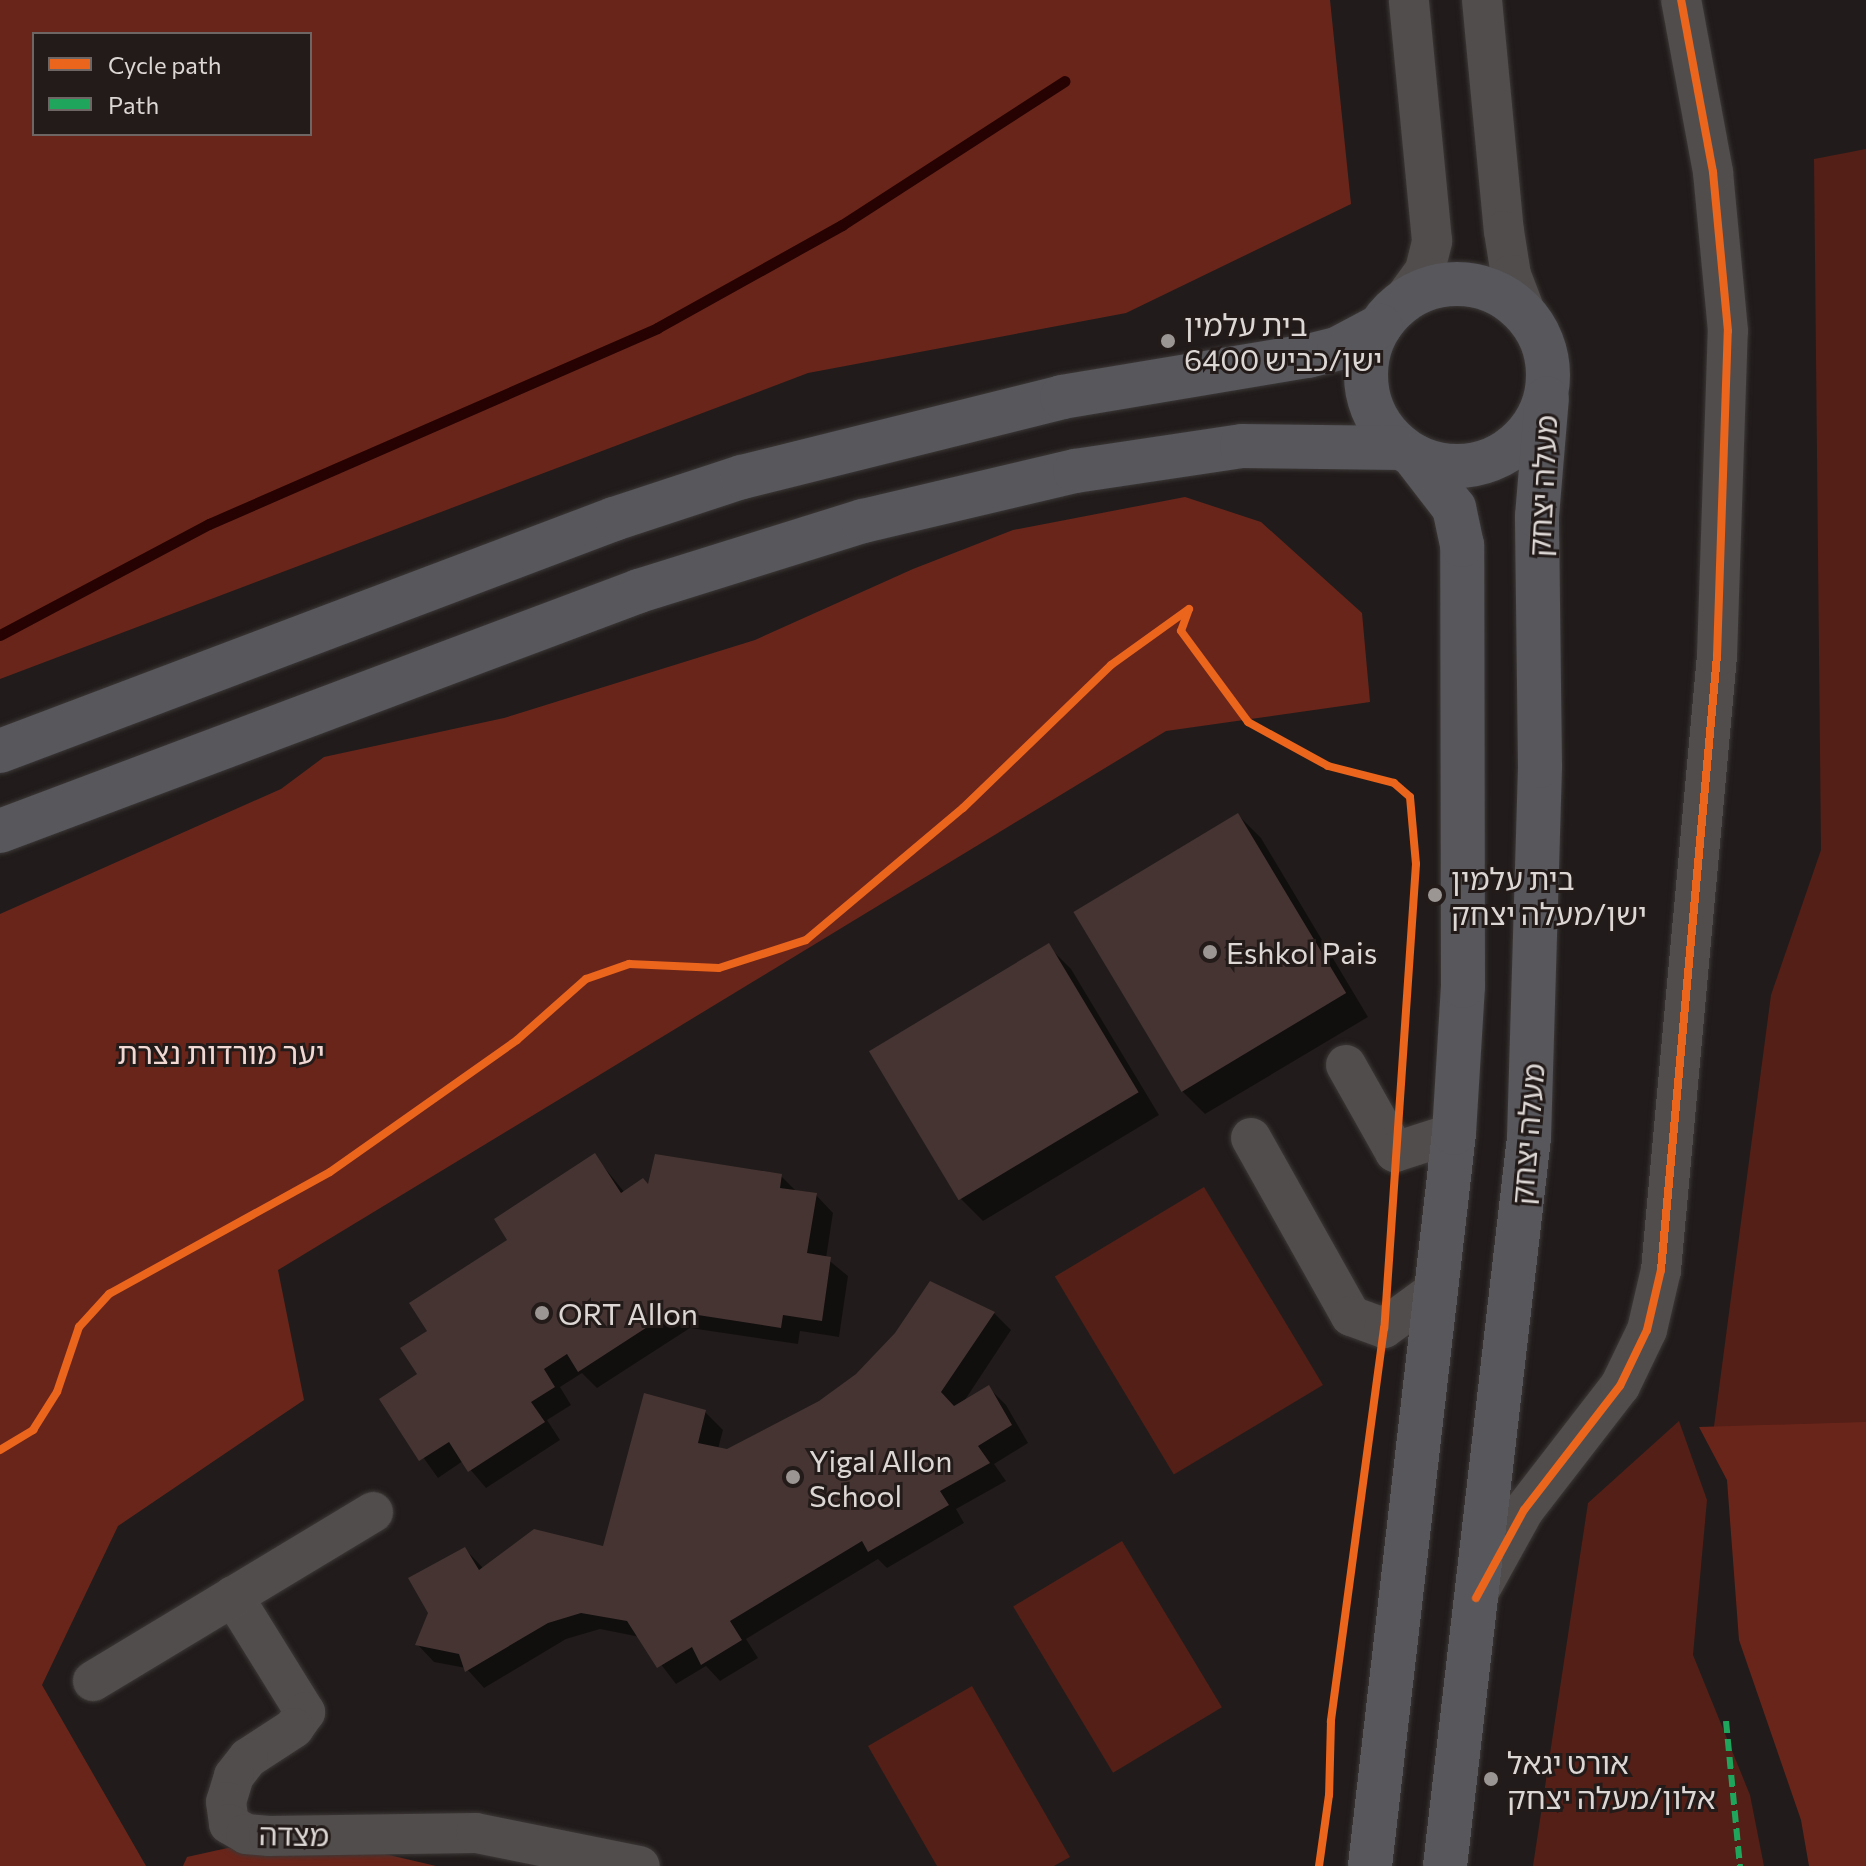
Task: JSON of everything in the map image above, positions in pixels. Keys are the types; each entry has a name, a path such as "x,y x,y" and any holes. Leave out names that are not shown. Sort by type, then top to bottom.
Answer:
{"main road":[{"path":"0,751 614,519 742,477 1062,397 1308,356 1339,348 1426,289 1480,286 1526,314 1542,339 1549,368 1547,398 1536,424 1495,459 1440,466 1407,452 1242,446 1075,471 863,521 639,591 0,831"},
{"path":"1370,1866 1454,1133 1464,913 1462,545 1454,508 1407,452 1382,428 1365,377 1391,314"},
{"name":"מעלה יצחק","path":"1445,1866 1530,1123 1540,766 1537,516 1547,398"}],"street":[{"path":"1391,314 1425,270 1432,241 1409,0"},
{"path":"1482,0 1504,231 1511,275 1526,314"},
{"path":"1476,1598 1524,1510 1620,1386 1647,1330 1661,1270 1717,656 1728,331 1713,172 1681,0"},
{"path":"1346,1065 1395,1152 1454,1133"},
{"path":"1251,1138 1351,1316 1384,1328 1436,1290"},
{"path":"93,1681 373,1512"},
{"name":"מצדה","path":"233,1596 305,1712 294,1728 248,1758 234,1776 226,1802 229,1824 246,1834 269,1836 476,1833 640,1866"}],"shaded area":[{"path":"1866,149 1866,1425 1713,1434 1771,995 1821,850 1814,159"},
{"path":"1204,1187 1323,1385 1174,1475 1055,1277"},
{"path":"1679,1421 1707,1500 1693,1655 1750,1795 1764,1866 1533,1866 1588,1503"},
{"path":"1122,1541 1222,1707 1113,1773 1013,1606"},
{"path":"972,1686 1070,1857 1054,1866 937,1866 868,1746"}],"green space":[{"path":"0,0 1330,0 1351,204 1126,313 808,373 0,679"},
{"name":"יער מורדות נצרת","path":"1185,497 1261,522 1362,613 1370,702 1166,731 278,1270 304,1400 118,1526 42,1685 146,1866 0,1866 0,914 281,789 324,757 504,718 755,640 913,569 1013,530"},
{"path":"1866,1422 1866,1866 1809,1866 1801,1820 1739,1640 1727,1480 1699,1427"},
{"path":"250,1843 342,1844 436,1866 183,1866 187,1857"}],"building":[{"name":"Eshkol Pais","path":"1238,813 1346,993 1182,1092 1073,912"},
{"path":"1049,943 1139,1092 959,1200 869,1051"},
{"name":"ORT Allon","path":"595,1153 621,1193 643,1178 648,1184 655,1154 782,1174 780,1188 817,1193 807,1253 831,1257 822,1321 783,1315 781,1328 672,1311 578,1372 567,1354 544,1369 555,1387 531,1402 545,1422 468,1472 449,1442 419,1461 379,1399 417,1374 400,1348 427,1331 409,1303 507,1240 494,1219"},
{"name":"Yigal Allon School","path":"930,1281 995,1312 941,1392 954,1406 989,1385 1012,1425 978,1446 990,1463 940,1491 949,1505 868,1552 862,1541 730,1621 742,1640 701,1665 692,1647 657,1668 627,1621 581,1613 548,1623 465,1672 459,1654 415,1645 428,1613 408,1578 465,1547 479,1570 534,1529 603,1546 644,1393 706,1410 698,1443 727,1449 819,1401 856,1374 895,1333"}],"waterway":[{"path":"0,635 209,524 657,328 842,225 1065,81"}],"marked path":[{"path":"1726,1721 1740,1866"}],"cycle path":[{"path":"1476,1598 1524,1510 1620,1386 1647,1330 1661,1270 1717,656 1728,331 1713,172 1681,0"},
{"path":"0,1450 33,1430 57,1392 79,1327 109,1294 330,1172 517,1040 586,979 629,964 719,968 806,940 963,808 1111,665 1189,609 1181,631 1248,722 1328,766 1394,783 1410,797 1416,864 1384,1328 1331,1721 1329,1795 1319,1866"}],"place":[{"name":"בית עלמין ישן/כביש 6400","path":"1168,341"},
{"name":"בית עלמין ישן/מעלה יצחק","path":"1435,895"},
{"name":"Eshkol Pais","path":"1210,952"},
{"name":"ORT Allon","path":"542,1313"},
{"name":"Yigal Allon School","path":"793,1477"},
{"name":"אורט יגאל אלון/מעלה יצחק","path":"1491,1779"}]}
